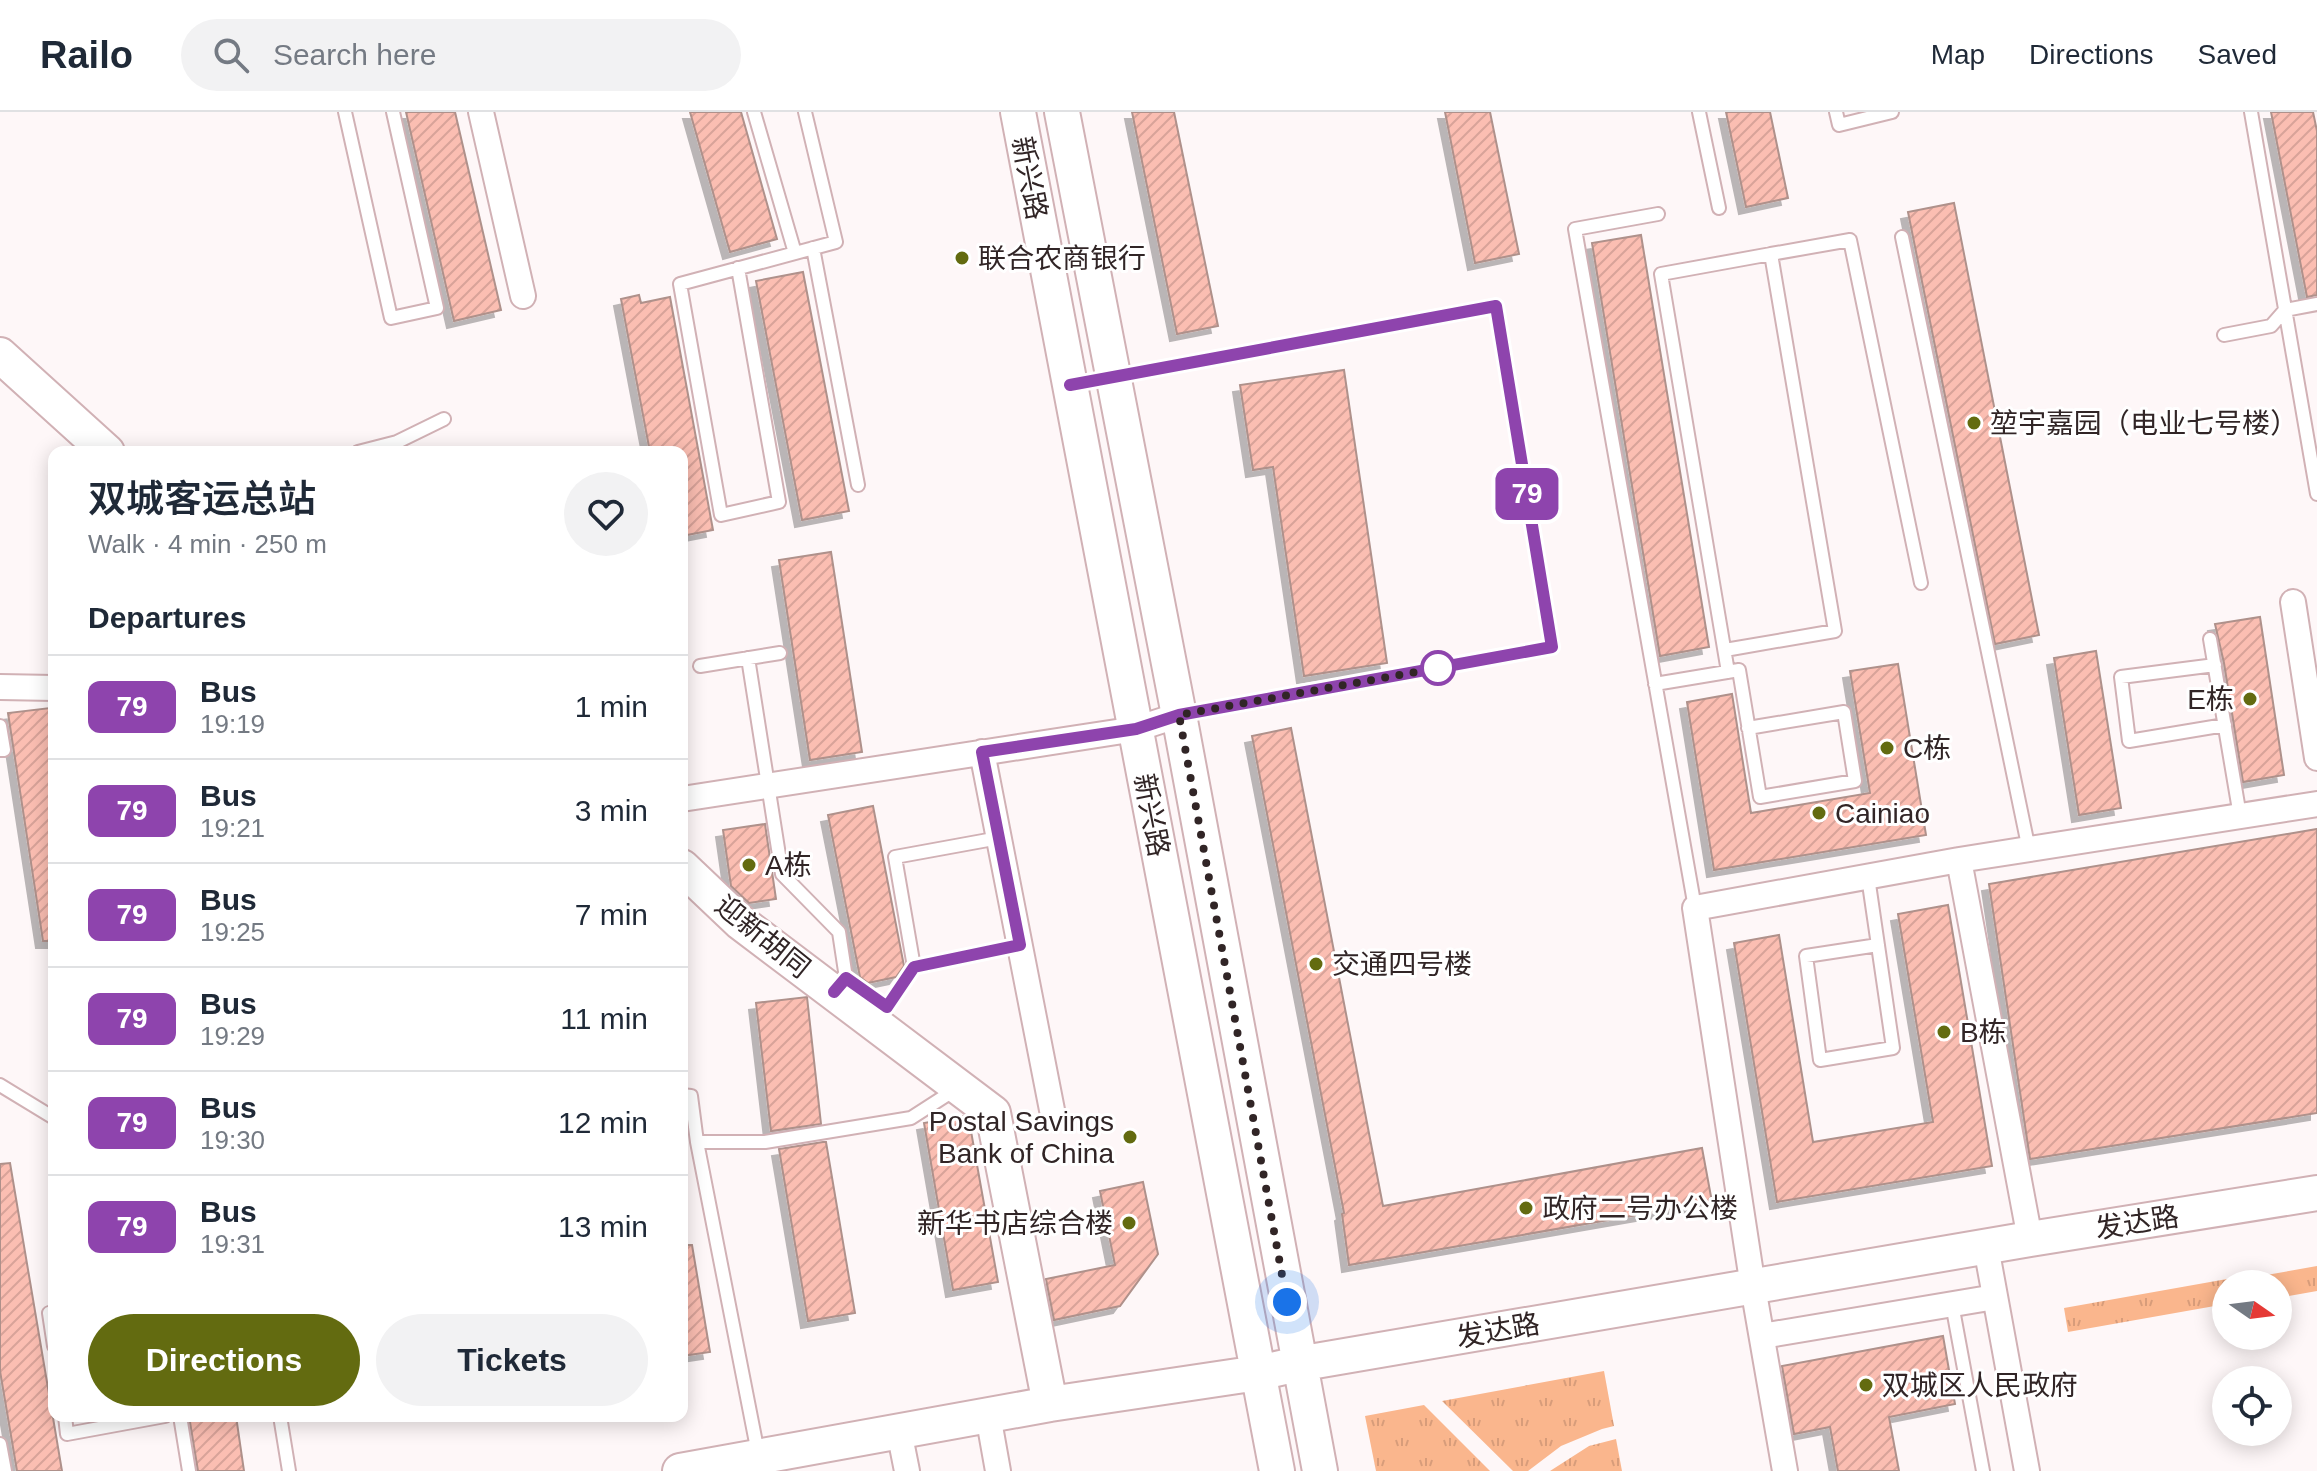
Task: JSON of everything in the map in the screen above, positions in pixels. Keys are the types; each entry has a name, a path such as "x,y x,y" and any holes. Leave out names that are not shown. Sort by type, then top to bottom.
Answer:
{"main road":[{"name":"新兴路","path":"1018,112 1277,1471"},
{"name":"新兴路","path":"1062,112 1179,715 1320,1471"},
{"path":"0,355 100,446"},
{"name":"迎新胡同","path":"688,873 740,922 840,985 959,1088 993,1113 1050,1404"},
{"name":"发达路","path":"685,1471 1050,1404 1258,1373 2030,1239 2317,1193"}],"street":[{"path":"481,112 523,296"},
{"path":"2293,602 2317,758"},
{"path":"0,687 48,688"},
{"path":"688,798 1136,729 1179,715"},
{"path":"982,752 1052,1110"},
{"path":"1785,1471 1753,1287 1695,908 1959,860 2317,804"},
{"path":"1959,860 2030,1239"},
{"path":"1986,1247 2027,1471"},
{"path":"1762,1336 1995,1297"},
{"path":"988,1415 998,1471"},
{"path":"899,1431 907,1471"}],"lane":[{"path":"345,112 391,318 437,308 393,112"},
{"path":"754,112 795,253"},
{"path":"738,268 779,502 721,515 680,284 738,268 836,242 805,112"},
{"path":"1699,112 1719,208"},
{"path":"1836,112 1839,125 1892,112"},
{"path":"2251,112 2317,494"},
{"path":"1658,214 1575,229 1695,908"},
{"path":"1902,237 2029,850"},
{"path":"1728,672 1661,274 1850,240 1921,583"},
{"path":"813,248 858,485"},
{"path":"1725,650 1835,631 1771,254"},
{"path":"2224,335 2271,326 2285,310 2317,304"},
{"path":"1070,385 1496,306 1552,647 1179,715"},
{"path":"400,446 444,419"},
{"path":"2210,639 2240,816"},
{"path":"700,666 780,653"},
{"path":"748,658 782,874 839,932 840,985 887,1007 914,967 895,857 999,838"},
{"path":"2215,665 2121,677 2129,741 2225,725"},
{"path":"1655,684 1739,670 1748,728 1760,797 1855,781 1844,712 1748,728"},
{"path":"0,726 4,750 0,750"},
{"path":"1868,877 1878,945 1893,1048 1820,1060 1806,956 1878,945"},
{"path":"914,967 1020,945"},
{"path":"0,1085 48,1114"},
{"path":"697,1142 765,1142 911,1118 959,1088"},
{"path":"688,1096 691,1096 697,1142 758,1457"},
{"path":"1952,1304 1983,1471"},
{"path":"66,1422 67,1434 132,1422"},
{"path":"181,1422 189,1471"},
{"path":"281,1422 289,1471"},
{"path":"0,1444 5,1471"}],"green space":[{"path":"2317,1266 2317,1291 2292,1295 2292,1270"},
{"path":"2212,1282 2212,1306 2068,1332 2064,1308"},
{"path":"1604,1371 1614,1426 1561,1446 1528,1471 1513,1471 1442,1401"},
{"path":"1424,1405 1490,1471 1376,1471 1365,1416"},
{"path":"1616,1439 1622,1471 1550,1471 1589,1446"}],"building":[{"path":"406,112 455,112 501,310 454,321"},
{"path":"690,112 741,112 777,239 730,252"},
{"path":"1132,112 1174,112 1218,326 1177,334"},
{"path":"1445,112 1490,112 1519,254 1475,263"},
{"path":"1726,112 1770,112 1788,198 1746,207"},
{"path":"2271,112 2313,112 2317,131 2317,295 2307,297"},
{"name":"堃宇嘉园（电业七号楼）","path":"1954,203 2039,635 1995,644 1908,212"},
{"path":"1641,235 1709,647 1660,656 1592,243"},
{"path":"803,272 849,511 802,520 756,281"},
{"path":"639,295 641,303 670,297 713,530 688,535 688,446 649,446 621,299"},
{"path":"1344,370 1387,663 1304,676 1273,467 1253,470 1240,385"},
{"path":"831,552 862,752 810,760 779,560"},
{"name":"E栋","path":"2260,617 2284,775 2243,782 2215,624"},
{"name":"E栋","path":"2096,651 2121,808 2079,815 2054,658"},
{"name":"C栋","path":"1898,664 1926,835 1714,870 1687,702 1732,694 1751,813 1870,793 1850,671"},
{"path":"48,708 48,941 43,941 8,713"},
{"path":"1291,728 1383,1206 1702,1148 1712,1202 1349,1265 1344,1213 1252,736"},
{"path":"873,806 904,966 896,977 868,983 860,977 828,815"},
{"name":"A栋","path":"765,824 776,899 749,903 731,886 723,830"},
{"path":"2317,829 2317,1113 2030,1159 1989,884"},
{"name":"B栋","path":"1948,905 1992,1166 1777,1202 1734,943 1779,935 1813,1142 1933,1122 1898,914"},
{"path":"807,997 821,1124 771,1131 756,1003"},
{"path":"964,1116 969,1120 998,1282 953,1290 924,1123"},
{"path":"826,1142 855,1313 808,1321 779,1149"},
{"path":"10,1163 48,1388 48,1422 54,1422 62,1471 17,1471 0,1371 0,1164"},
{"name":"新华书店综合楼","path":"1143,1182 1158,1254 1120,1306 1054,1320 1046,1279 1115,1265 1100,1191"},
{"path":"688,1245 692,1245 710,1352 688,1355"},
{"name":"双城区人民政府","path":"1943,1336 1955,1404 1889,1417 1899,1471 1838,1471 1830,1427 1794,1434 1782,1366"},
{"path":"190,1422 237,1422 244,1471 198,1471"}],"bus line":[{"name":"79","path":"834,992 846,978 887,1007 914,967 1020,945 982,752 1136,729 1179,715 1552,647 1496,306 1070,385"}],"place":[{"name":"联合农商银行","path":"962,258"},
{"name":"堃宇嘉园（电业七号楼）","path":"1974,423"},
{"name":"E栋","path":"2250,699"},
{"name":"C栋","path":"1887,748"},
{"name":"Cainiao","path":"1819,813"},
{"name":"A栋","path":"749,865"},
{"name":"交通四号楼","path":"1316,964"},
{"name":"B栋","path":"1944,1032"},
{"name":"Postal Savings Bank of China","path":"1130,1137"},
{"name":"政府二号办公楼","path":"1526,1208"},
{"name":"新华书店综合楼","path":"1129,1223"},
{"name":"双城区人民政府","path":"1866,1385"}],"route":[{"path":"1287,1302 1179,715 1438,668"}]}
